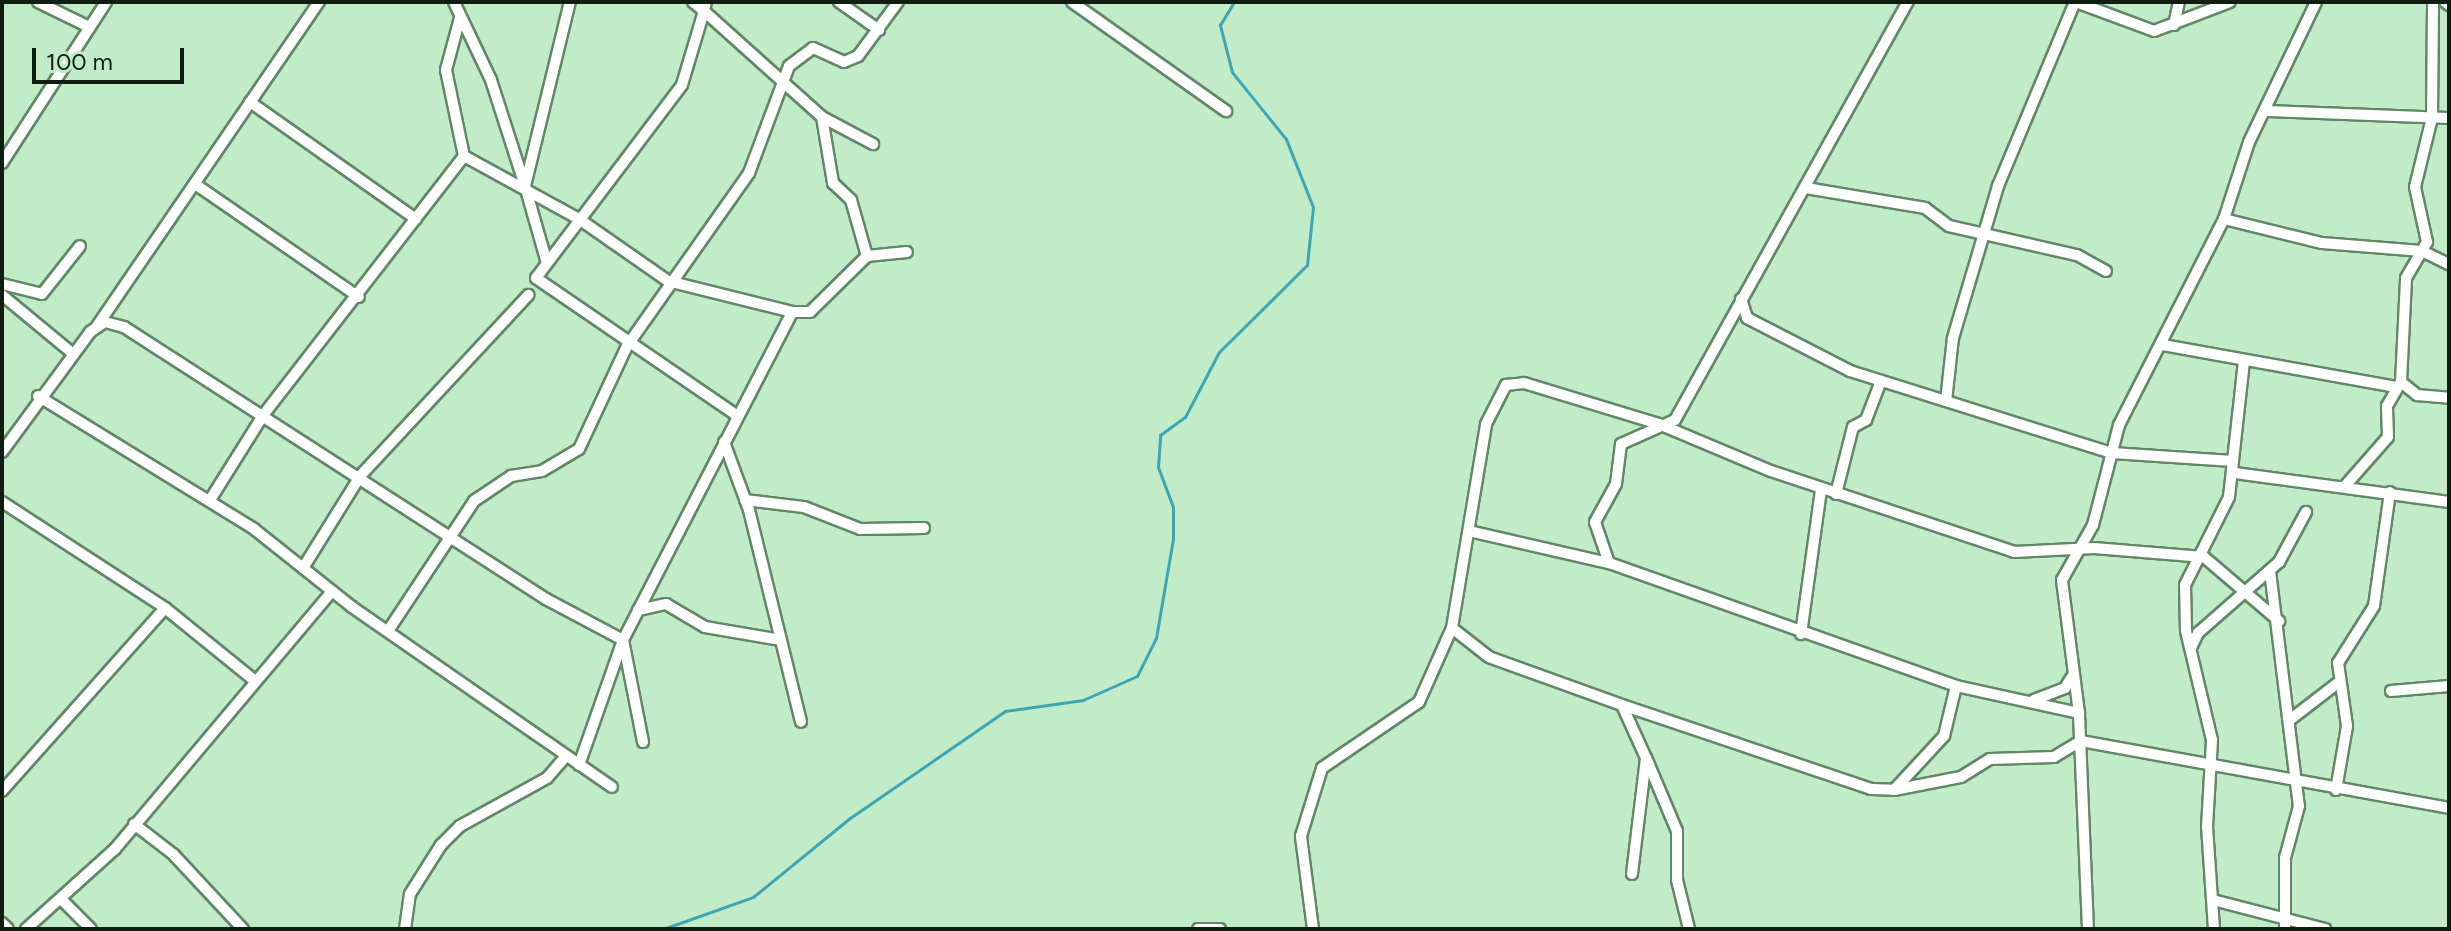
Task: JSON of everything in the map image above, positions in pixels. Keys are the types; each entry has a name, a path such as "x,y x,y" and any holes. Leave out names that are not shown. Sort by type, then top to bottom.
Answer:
{"street":[{"path":"38,2 89,27"},
{"path":"2,163 106,2"},
{"path":"2,452 38,396 97,326 319,2"},
{"path":"454,2 491,80 547,263"},
{"path":"525,186 570,2"},
{"path":"693,2 705,7 822,117 873,144"},
{"path":"839,2 879,30"},
{"path":"388,631 474,501 511,476 542,471 579,449 627,346 668,281 749,173 781,80 813,48 844,62 879,30 898,2"},
{"path":"1072,2 1226,111"},
{"path":"1609,563 1595,522 1616,484 1621,444 1659,424 1675,420 1908,2"},
{"path":"1946,401 1953,338 2023,118 2075,2 2141,28 2174,25 2230,2"},
{"path":"2174,25 2179,2"},
{"path":"2088,929 2079,713 2062,580 2075,551 2093,525 2112,453 2163,345 2188,279 2224,219 2267,111 2316,2"},
{"path":"2345,486 2386,442 2398,384 2406,278 2422,251 2427,213 2415,187 2432,118 2433,2"},
{"path":"705,7 682,85 536,278 627,346 736,415"},
{"path":"210,500 264,414 359,297 464,156 446,70 460,18"},
{"path":"250,102 416,219"},
{"path":"2267,111 2449,118"},
{"path":"822,117 833,183 851,200 867,256"},
{"path":"464,156 525,186 579,219 668,281 792,312 810,312 867,256 907,252"},
{"path":"195,184 359,297"},
{"path":"1806,188 1925,208 1949,226 2077,255 2106,271"},
{"path":"2224,219 2322,243 2422,251 2449,264"},
{"path":"2,284 42,294 80,246"},
{"path":"2,295 72,353"},
{"path":"303,568 361,475 528,295"},
{"path":"1741,299 1747,318 1881,381 2112,453 2234,467 2449,502"},
{"path":"579,765 623,640 736,415 792,312"},
{"path":"97,326 124,327 361,475 450,535 623,640 643,742"},
{"path":"2163,345 2244,361 2398,384 2417,395 2449,398"},
{"path":"2214,929 2207,827 2213,769 2191,649 2185,585 2204,557 2234,467 2244,361"},
{"path":"1836,494 1853,427 1866,420 1881,381"},
{"path":"1313,929 1301,847 1312,790 1322,768 1419,702 1452,628 1486,424 1506,385 1524,383 1659,424 1821,489 2014,552 2075,551 2204,557 2279,621"},
{"path":"38,396 210,500 388,631 612,787"},
{"path":"724,442 745,500 801,722"},
{"path":"1801,634 1821,489"},
{"path":"2336,790 2347,726 2339,682 2345,643 2364,631 2374,606 2390,492"},
{"path":"745,500 804,507 860,529 924,528"},
{"path":"2,502 165,608 254,680"},
{"path":"2191,649 2198,633 2270,571 2306,512"},
{"path":"1469,531 1609,563 1801,634 1956,686 2079,713"},
{"path":"2270,571 2291,719 2292,780 2299,806 2285,858 2284,924"},
{"path":"26,929 61,899 134,824 332,591"},
{"path":"638,610 666,604 705,627 781,640"},
{"path":"2,791 165,608"},
{"path":"1452,628 1489,657 1871,789 1894,790 1961,777 1990,759 2054,757 2081,741 2213,769 2449,808"},
{"path":"2032,701 2065,688 2072,677"},
{"path":"2291,719 2339,682"},
{"path":"1894,790 1944,736 1956,686"},
{"path":"2391,691 2449,686"},
{"path":"1622,705 1677,831 1677,880 1689,929"},
{"path":"405,929 410,894 441,845 460,826 547,778 565,757"},
{"path":"1632,874 1646,758"},
{"path":"134,824 173,854 243,929"},
{"path":"61,899 91,929"},
{"path":"2213,900 2284,924 2325,929"},
{"path":"2,923 8,929"},
{"path":"1198,929 1220,929"}],"waterway":[{"path":"663,929 753,897 850,818 1005,711 1083,700 1137,676 1156,638 1173,539 1173,507 1158,467 1160,435 1185,417 1219,352 1307,265 1313,207 1286,139 1232,72 1220,25 1234,2"}]}
